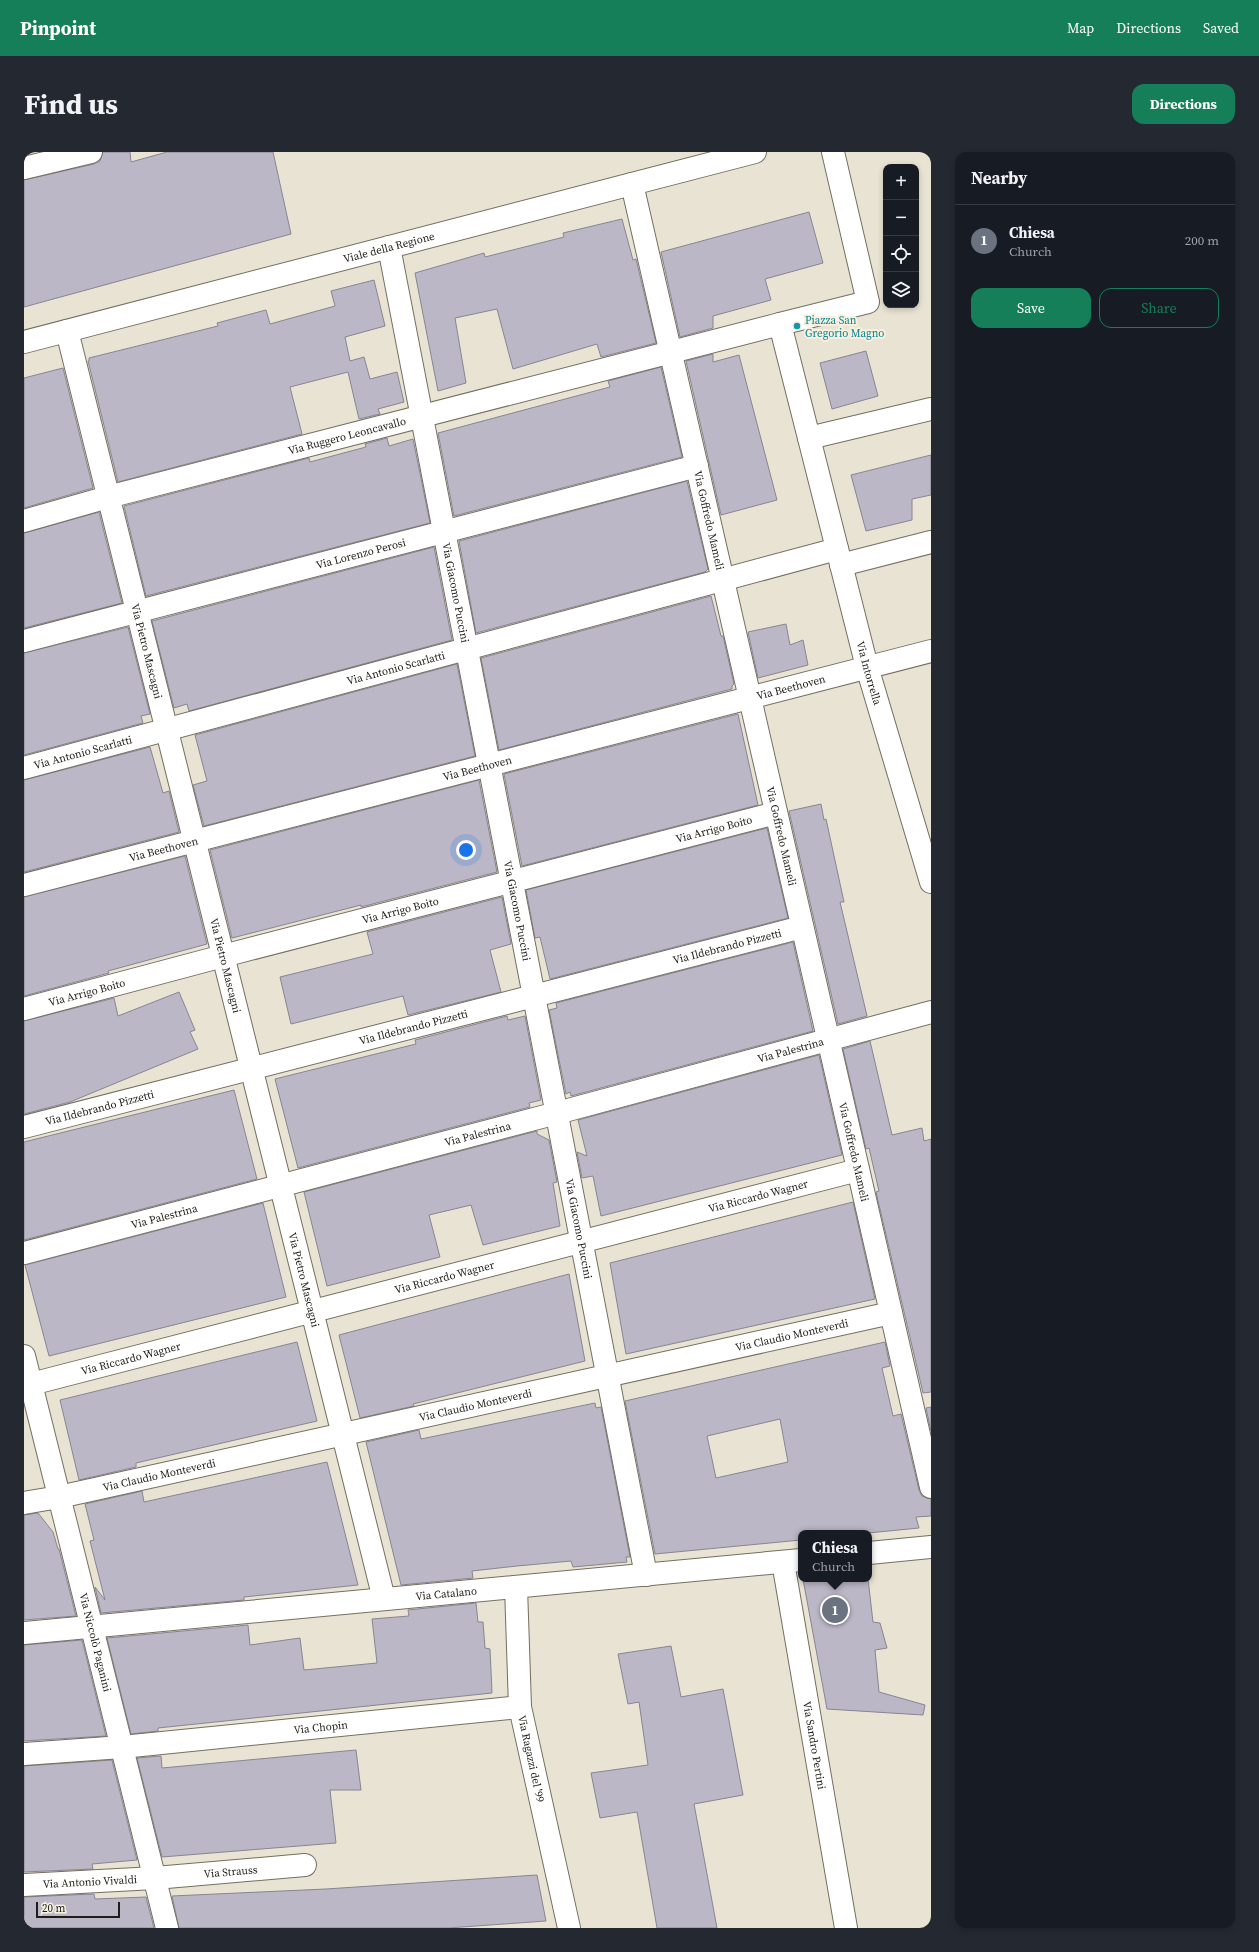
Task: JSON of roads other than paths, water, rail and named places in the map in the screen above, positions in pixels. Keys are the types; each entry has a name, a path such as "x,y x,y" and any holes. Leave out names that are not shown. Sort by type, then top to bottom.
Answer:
{"street":[{"path":"24,168 91,152"},
{"name":"Viale della Regione","path":"24,342 754,152"},
{"name":"Via Ruggero Leoncavallo","path":"24,521 108,497 868,302 833,152"},
{"name":"Via Goffredo Mameli","path":"632,184 657,300 671,352 931,1487"},
{"name":"Via Giacomo Puccini","path":"389,247 646,1575"},
{"name":"Via Intorrella","path":"780,324 867,667 931,882"},
{"name":"Via Pietro Mascagni","path":"67,331 384,1600"},
{"path":"809,438 931,409"},
{"name":"Via Lorenzo Perosi","path":"24,641 697,466"},
{"name":"Via Antonio Scarlatti","path":"24,768 723,580 839,557 931,542"},
{"name":"Via Beethoven","path":"24,885 931,651"},
{"name":"Via Arrigo Boito","path":"24,1009 776,813"},
{"name":"Via Ildebrando Pizzetti","path":"24,1127 802,927"},
{"name":"Via Palestrina","path":"24,1254 931,1012"},
{"name":"Via Riccardo Wagner","path":"31,1384 858,1170"},
{"name":"Via Claudio Monteverdi","path":"24,1503 59,1497 891,1313"},
{"name":"Via Niccolò Paganini","path":"24,1356 168,1928"},
{"path":"872,1553 931,1547"},
{"name":"Via Catalano","path":"24,1634 792,1561"},
{"name":"Via Sandro Pertini","path":"792,1561 846,1928"},
{"name":"Via Ragazzi del '99","path":"516,1587 520,1707 569,1928"},
{"name":"Via Chopin","path":"24,1754 122,1747 520,1707"},
{"name":"Via Strauss","path":"155,1878 305,1865"},
{"name":"Via Antonio Vivaldi","path":"24,1885 155,1878"}],"place":[{"name":"Piazza San Gregorio Magno","path":"797,326"},
{"name":"Chiesa","path":"835,1610"}]}
